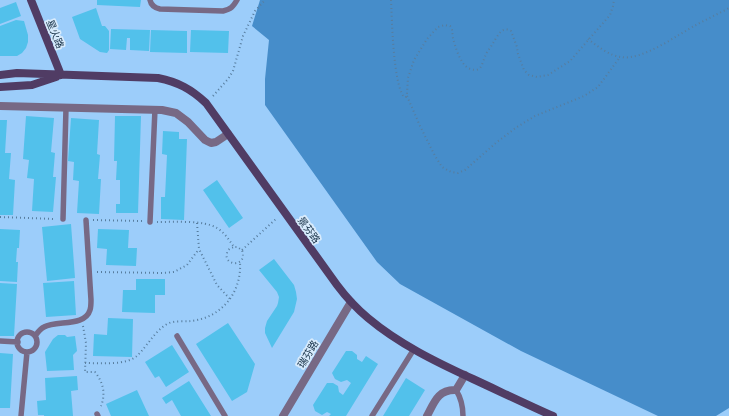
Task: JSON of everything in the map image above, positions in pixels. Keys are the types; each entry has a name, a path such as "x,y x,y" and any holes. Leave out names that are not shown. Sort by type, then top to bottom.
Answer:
{"street":[{"name":"星火路","path":"31,0 61,75"},
{"name":"景芬路","path":"0,75 17,73 158,78 178,83 188,89 206,103 327,273 351,302 368,318 385,332 444,365 553,416"},
{"name":"景芬路","path":"0,87 32,85 61,75"},
{"path":"0,106 154,109 176,113 188,122 205,140 211,143 216,142 228,134"},
{"name":"瑞芬路","path":"283,416 351,302"},
{"path":"427,416 439,395 447,390 456,390 465,375"}],"lane":[{"path":"150,0 152,5 160,9 223,11 230,10 237,0"},
{"path":"63,219 66,108"},
{"path":"150,222 154,109"},
{"path":"35,336 38,331 45,326 77,321 86,317 90,310 90,272 86,220"},
{"path":"29,332 35,336 37,342 36,348 24,352 19,348 18,338 23,333 29,332"},
{"path":"177,336 225,416"},
{"path":"0,341 18,342"},
{"path":"372,416 414,349"},
{"path":"21,416 27,352"},
{"path":"456,390 462,402 463,416"}],"path":[{"path":"206,103 228,79 233,71 243,36 255,11 265,0"},
{"path":"391,0 393,39 398,82 402,94 404,97 407,96"},
{"path":"614,0 610,15 570,61 548,75 537,77 529,75 524,70 517,47 509,29 500,32 486,54 480,68 473,70 463,64 457,51 452,28 445,25 438,27 427,39 414,60 408,78 407,96 420,126 442,167 451,172 458,173 465,170 517,127 535,116 584,96 598,87 620,57"},
{"path":"588,40 604,50 620,57 633,57 655,48 696,24 729,8"},
{"path":"242,250 284,212"},
{"path":"0,217 63,219"},
{"path":"86,220 207,223 226,235 234,247 242,250"},
{"path":"197,223 199,249 217,285 230,299"},
{"path":"234,247 228,252 227,257 232,263 240,262"},
{"path":"90,272 174,272 187,266 199,249"},
{"path":"85,363 127,362 137,356 150,340 168,324 192,322 209,317 222,308 230,299 236,287 239,278 240,262 243,255 242,250"},
{"path":"82,319 86,343 85,372 95,372 100,377 103,386 104,394 98,415"}],"shaded area":[{"path":"260,0 729,0 729,408 716,416 658,416 521,351 400,284 377,262 265,105 265,79 269,40 252,26"}],"building":[{"path":"97,0 141,0 140,7 97,5"},
{"path":"16,2 21,16 0,24 0,8"},
{"path":"96,8 102,26 105,26 109,31 109,50 107,53 100,52 80,39 72,17"},
{"path":"16,20 24,21 28,35 26,48 17,56 0,56 0,26"},
{"path":"111,29 150,30 149,51 130,50 130,38 127,38 126,50 110,49"},
{"path":"151,30 187,31 187,53 150,52"},
{"path":"191,30 229,31 228,53 190,52"},
{"path":"26,116 54,118 51,152 55,153 53,177 56,177 53,212 32,211 34,179 27,178 29,160 23,159"},
{"path":"115,116 141,116 138,213 116,213 116,204 120,204 120,180 116,180 117,161 114,161"},
{"path":"71,118 99,120 97,154 100,155 98,179 101,179 99,214 77,213 79,181 73,180 74,162 68,161"},
{"path":"0,120 7,120 5,153 11,153 9,179 15,180 13,215 0,215"},
{"path":"163,131 179,132 179,139 187,139 184,220 161,219 161,197 165,197 167,155 162,154"},
{"path":"217,180 243,218 229,228 203,190"},
{"path":"71,224 75,278 47,281 42,227"},
{"path":"0,229 20,230 19,248 17,248 16,262 18,262 17,282 0,281"},
{"path":"98,229 129,230 128,248 137,248 136,266 106,265 107,249 97,248"},
{"path":"274,259 294,285 297,299 294,312 272,348 265,333 265,328 267,321 277,306 279,297 277,292 259,270"},
{"path":"136,279 165,279 165,295 155,295 155,313 122,312 123,290 136,290"},
{"path":"74,281 76,315 46,317 43,283"},
{"path":"0,283 17,284 14,336 0,336"},
{"path":"108,318 133,319 132,357 93,356 94,334 107,335"},
{"path":"228,323 255,364 247,392 232,401 196,344"},
{"path":"58,335 65,335 67,337 75,336 77,351 73,355 74,370 47,371 45,352 53,339"},
{"path":"172,345 189,372 166,387 159,376 155,378 145,362"},
{"path":"346,351 352,351 357,355 357,359 362,362 366,356 378,364 346,416 329,416 331,414 327,412 322,415 315,411 313,405 327,383 333,383 338,386 339,392 343,395 351,383 347,380 341,382 335,379 332,373"},
{"path":"0,353 13,354 10,408 0,408"},
{"path":"77,376 78,390 71,391 73,416 38,415 37,401 46,400 45,378"},
{"path":"406,378 425,390 409,416 383,416"},
{"path":"189,381 211,416 181,416 172,400 166,404 162,398"},
{"path":"137,390 149,416 111,416 106,404"}]}
